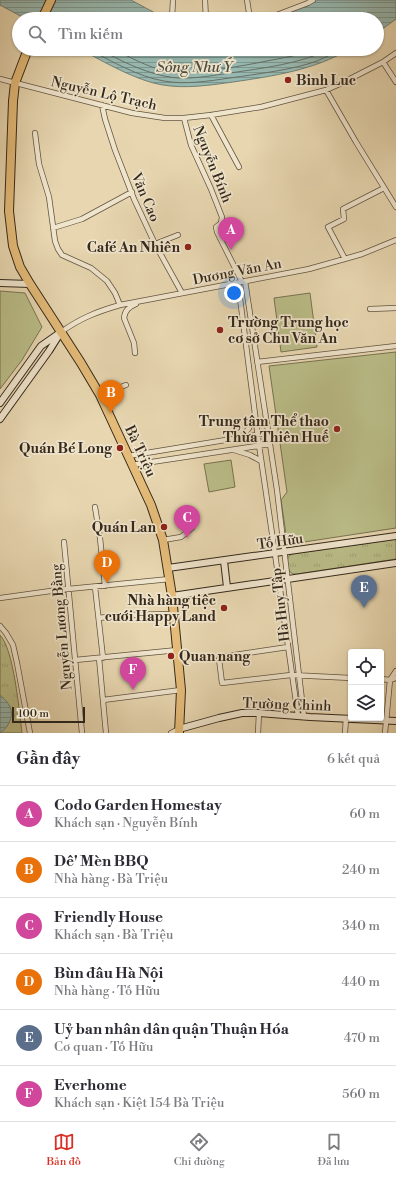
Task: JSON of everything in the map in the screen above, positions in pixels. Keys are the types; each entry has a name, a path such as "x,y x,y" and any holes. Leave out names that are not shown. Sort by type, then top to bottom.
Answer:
{"highway":[{"path":"45,12 51,0"},
{"name":"Bà Triệu","path":"25,56 15,83 9,211 13,246 20,267 100,395 151,505 162,540 170,579 181,690 179,731"}],"main road":[{"path":"0,283 30,284"},
{"path":"0,403 41,346 61,332"},
{"path":"0,419 61,332"},
{"name":"Tố Hữu","path":"168,568 396,536"},
{"path":"224,561 227,587"},
{"path":"172,596 396,563"},
{"name":"Trường Chinh","path":"179,731 219,718 242,713 396,721"}],"street":[{"path":"172,12 173,0"},
{"path":"205,0 206,12"},
{"path":"247,0 249,12"},
{"path":"283,12 312,0"},
{"name":"Nguyễn Lộ Trạch","path":"0,79 132,113 184,118 261,107 326,90 383,62 396,53"},
{"path":"383,62 396,82"},
{"path":"326,90 396,207"},
{"name":"Văn Cao","path":"102,105 115,150 146,226 182,293"},
{"path":"212,115 240,167"},
{"name":"Nguyễn Bính","path":"184,118 191,145 222,217 221,223 216,228 217,232 242,282"},
{"path":"35,133 39,164 49,197 55,241 58,249 62,255 91,268 107,281 115,293 120,305"},
{"path":"345,259 328,227 344,219 343,209 384,188"},
{"path":"53,228 82,219 132,192"},
{"path":"155,244 178,235"},
{"name":"Dương Văn An","path":"61,332 75,322 96,312 120,305 309,269 362,254 396,240"},
{"name":"Hà Huy Tập","path":"242,282 252,332 270,444 288,578 299,675 301,716"},
{"name":"Hà Huy Tập","path":"242,282 245,333 259,446 279,580 291,675 301,716"},
{"path":"135,353 134,343 124,318 127,310 131,306 145,300"},
{"path":"370,309 396,308"},
{"path":"245,333 252,332"},
{"path":"257,362 396,346"},
{"path":"100,395 126,385"},
{"path":"252,386 261,386"},
{"path":"242,438 249,428 255,413"},
{"path":"128,456 268,433"},
{"path":"132,465 270,444"},
{"path":"232,449 262,461"},
{"path":"95,507 105,586"},
{"path":"162,540 181,537 192,528"},
{"name":"Nguyễn Lương Bằng","path":"64,542 82,733"},
{"path":"0,598 68,589 170,579"},
{"path":"95,586 99,618 106,733"},
{"path":"99,618 121,615 174,614"},
{"path":"0,626 13,645 30,733"},
{"path":"288,647 221,657 219,659 222,683 291,675 348,678"},
{"path":"76,660 178,650"},
{"path":"385,733 390,680 396,670"},
{"path":"384,679 390,680 396,678"},
{"path":"103,700 181,690"},
{"path":"258,733 259,713"},
{"path":"345,733 346,718"},
{"path":"171,733 179,731"}],"green space":[{"path":"0,291 25,293 42,327 22,360 0,389"},
{"path":"310,293 317,347 281,352 274,298"},
{"name":"Trung tâm Thể thao Thừa Thiên Huế","path":"396,352 396,528 291,544 287,541 281,500 287,492 269,366"},
{"path":"231,460 235,487 209,492 204,464"},
{"path":"396,539 396,559 297,574 293,574 289,571 288,557 292,554"},
{"path":"0,635 9,653 22,733 0,733"}],"water":[{"name":"Sông Như Ý","path":"0,0 131,0 153,12 13,12 0,5"},
{"path":"315,0 396,0 396,19 384,28 384,12 290,12"},
{"name":"Sông Như Ý","path":"92,56 336,56 308,67 279,74 248,80 181,87 163,85 142,80"},
{"path":"0,695 11,709 11,717 6,728 0,733"}],"place":[{"name":"Binh Luc","path":"288,80"},
{"name":"Café An Nhiên","path":"188,247"},
{"name":"Codo Garden Homestay","path":"231,250"},
{"name":"Trường Trung học cơ sở Chu Văn An","path":"220,330"},
{"name":"Dê' Mèn BBQ","path":"111,413"},
{"name":"Trung tâm Thể thao Thừa Thiên Huế","path":"337,429"},
{"name":"Quán Bé Long","path":"120,448"},
{"name":"Quán Lan","path":"164,527"},
{"name":"Friendly House","path":"187,538"},
{"name":"Bùn đâu Hà Nội","path":"107,583"},
{"name":"Nhà hàng tiệc cưới Happy Land","path":"224,608"},
{"name":"Uỷ ban nhân dân quận Thuận Hóa","path":"364,608"},
{"name":"Quan nang","path":"171,656"},
{"name":"Everhome","path":"133,690"}]}
